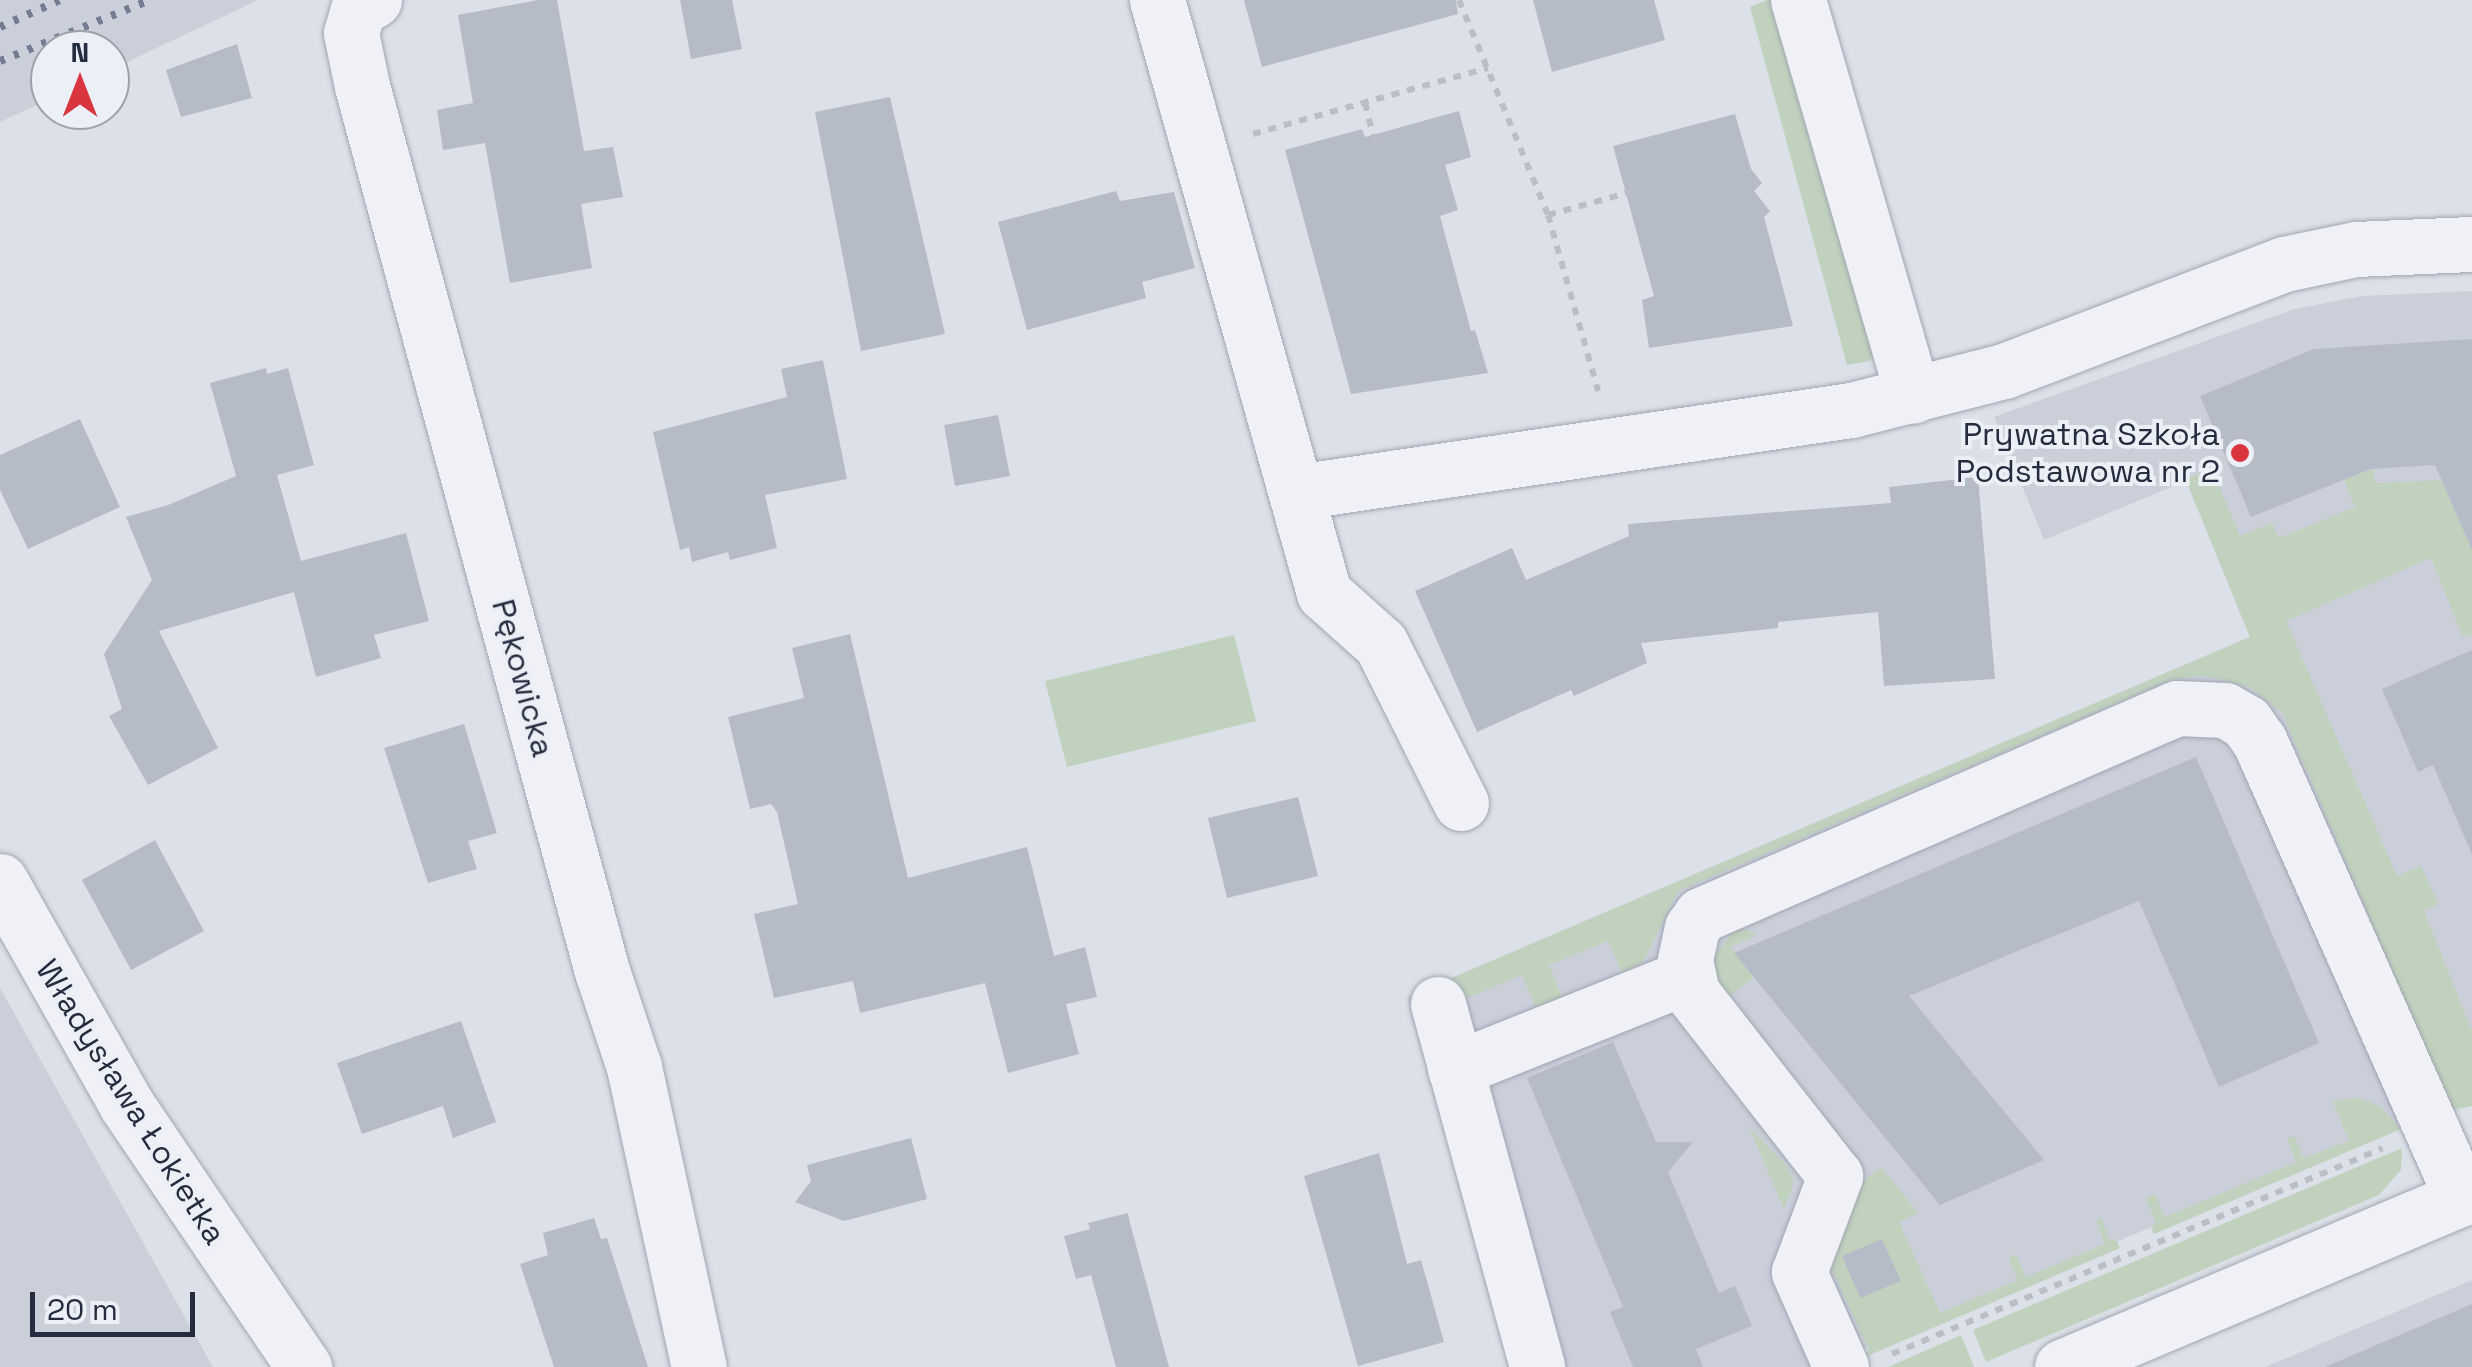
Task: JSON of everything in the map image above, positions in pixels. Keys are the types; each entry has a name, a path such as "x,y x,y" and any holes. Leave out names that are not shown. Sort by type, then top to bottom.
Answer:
{"street":[{"name":"Pękowicka","path":"374,0 358,10 351,33 362,86 602,971 634,1067 699,1367"},
{"path":"1157,0 1324,593 1381,644 1461,803"},
{"path":"1798,0 1913,396"},
{"path":"1296,492 1850,410 2004,372 2284,264 2356,249 2472,244"},
{"path":"1860,1363 1799,1272 1835,1176 1710,1020 1685,977 1688,944 1701,916 2177,708 2225,710 2246,722 2260,742 2430,1128 2467,1196 2062,1367"},
{"name":"Władysława Łokietka","path":"0,881 126,1104 304,1367"},
{"path":"1456,1069 1685,977"},
{"path":"1438,1004 1538,1367"}],"path":[{"path":"1459,0 1548,215 1599,394"},
{"path":"1200,149 1488,68"},
{"path":"1365,103 1376,143"},
{"path":"1548,215 1634,191"},
{"path":"1860,1363 2430,1128"}],"shaded area":[{"path":"0,0 258,0 130,61 130,30 30,30 30,108 0,122"},
{"path":"2472,291 2472,1092 1819,1367 1512,1367 1407,997 2250,637 2186,481 2044,540 1994,417 2294,309 2362,296"},
{"path":"0,988 213,1367 0,1367"},
{"path":"2472,1280 2472,1367 2265,1367"}],"green space":[{"path":"1776,0 1873,354 1870,361 1847,365 1750,7"},
{"path":"2211,467 2240,536 2272,523 2279,538 2355,507 2344,480 2369,470 2374,469 2375,483 2442,480 2472,550 2472,634 2463,637 2431,558 2286,621 2397,876 2421,866 2439,904 2424,911 2472,1031 2472,1106 2452,1110 2282,712 2248,686 2202,675 2170,680 1678,891 1643,962 1622,973 1608,941 1549,965 1564,1002 1538,1013 1522,975 1453,1004 1407,997 2250,637 2186,480"},
{"path":"1234,635 1256,721 1067,767 1045,681"},
{"path":"1738,925 1757,935 1730,947 1754,977 1724,1001 1713,978 1713,957"},
{"path":"2357,1097 2380,1106 2401,1129 2154,1234 2151,1227 2156,1224 2146,1198 2155,1194 2165,1217 2296,1162 2287,1138 2294,1136 2304,1158 2349,1141 2333,1102"},
{"path":"1749,1127 1786,1165 1794,1182 1784,1209"},
{"path":"2402,1148 2401,1170 2379,1195 1986,1362 1973,1330"},
{"path":"1881,1167 1918,1213 1899,1222 1940,1313 2018,1280 2008,1257 2016,1255 2026,1277 2105,1244 2096,1220 2101,1218 2110,1241 2116,1239 2120,1248 1865,1357 1869,1350 1832,1269 1831,1255 1858,1186"},
{"path":"1961,1335 1974,1367 1888,1367"}],"building":[{"path":"557,0 584,151 613,147 623,197 581,204 592,268 510,283 485,143 443,150 437,110 473,103 458,15"},
{"path":"680,0 732,0 742,49 691,59"},
{"path":"1244,0 1456,0 1458,14 1262,67"},
{"path":"1533,0 1654,0 1665,40 1552,72"},
{"path":"237,44 252,98 181,117 166,70"},
{"path":"890,97 945,334 861,351 815,112"},
{"path":"1459,111 1471,157 1445,165 1458,210 1440,216 1471,331 1475,330 1488,373 1351,394 1285,150 1362,129 1365,137"},
{"path":"1735,114 1751,169 1762,183 1754,191 1770,211 1764,217 1793,326 1649,348 1642,300 1654,296 1613,146"},
{"path":"1116,191 1120,201 1174,192 1195,268 1142,282 1146,298 1027,330 998,222"},
{"path":"2472,339 2472,550 2435,465 2371,469 2251,517 2200,396 2314,349"},
{"path":"823,360 847,479 765,495 777,548 730,560 728,552 692,562 689,547 680,550 653,432 787,397 781,369"},
{"path":"266,368 267,374 288,368 314,465 277,475 301,561 406,533 429,621 374,635 381,658 316,677 294,592 159,631 218,748 148,785 109,716 122,709 104,654 152,580 126,517 168,505 236,476 210,383"},
{"path":"998,415 1010,476 955,486 944,425"},
{"path":"80,419 120,507 28,549 0,490 0,455"},
{"path":"1978,477 1995,679 1884,686 1878,612 1778,622 1778,628 1641,643 1647,663 1574,696 1571,690 1477,732 1415,591 1512,548 1526,580 1629,536 1628,524 1891,503 1889,487"},
{"path":"850,634 908,878 1027,847 1054,956 1085,947 1097,997 1066,1004 1079,1054 1008,1073 985,983 860,1013 853,981 774,998 754,914 798,904 777,812 771,804 750,809 728,717 804,698 792,648"},
{"path":"2472,650 2472,854 2433,765 2418,772 2382,689"},
{"path":"464,724 497,833 468,841 477,869 428,883 384,748"},
{"path":"2196,757 2319,1043 2219,1087 2139,901 1909,996 2044,1160 1940,1205 1734,953"},
{"path":"1298,797 1318,876 1227,898 1208,818"},
{"path":"155,840 204,931 131,970 82,880"},
{"path":"461,1021 496,1122 453,1138 443,1106 362,1134 337,1063"},
{"path":"1613,1042 1656,1142 1693,1142 1668,1172 1719,1293 1735,1286 1752,1326 1696,1349 1703,1367 1633,1367 1610,1312 1623,1307 1527,1078"},
{"path":"911,1138 927,1199 844,1221 795,1202 811,1181 807,1165"},
{"path":"1379,1153 1407,1264 1421,1260 1444,1342 1358,1366 1304,1176"},
{"path":"1128,1213 1169,1367 1116,1367 1091,1275 1076,1279 1064,1236 1090,1229 1088,1223"},
{"path":"594,1218 601,1239 607,1238 648,1367 554,1367 520,1264 548,1255 543,1233"},
{"path":"1882,1239 1901,1281 1860,1298 1842,1256"},
{"path":"2472,1304 2472,1367 2325,1367"}],"railway":[{"path":"0,27 60,0"},
{"path":"0,61 150,0"}],"place":[{"name":"Prywatna Szkoła Podstawowa nr 2","path":"2240,453"}]}
